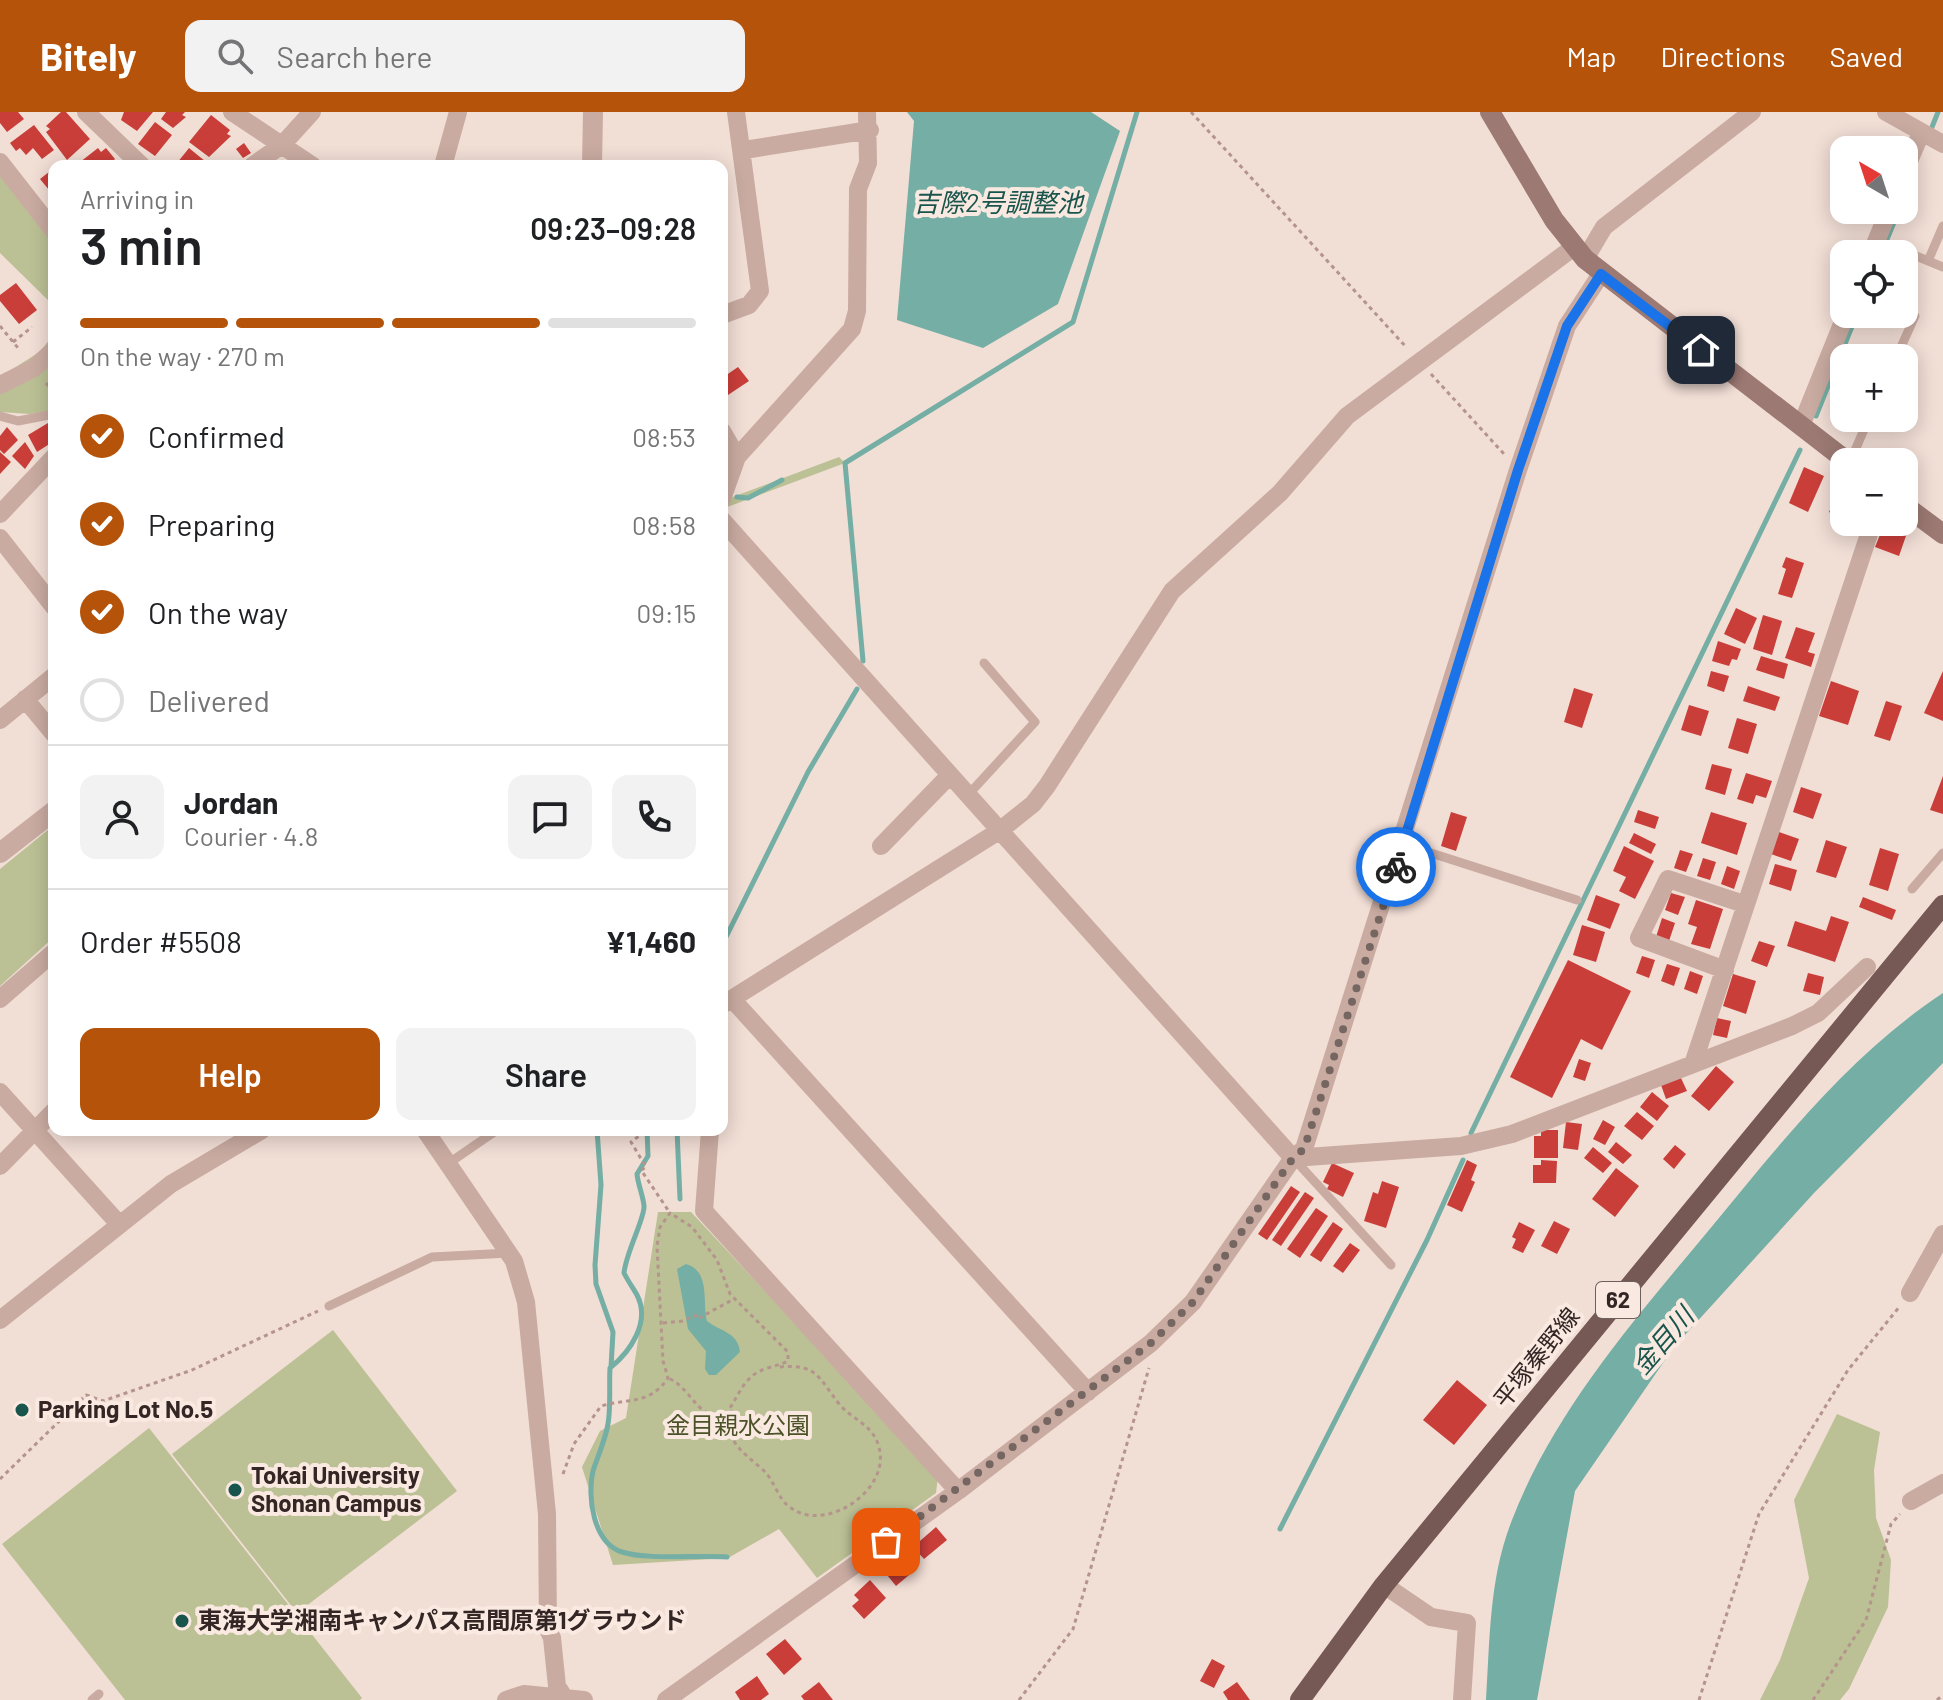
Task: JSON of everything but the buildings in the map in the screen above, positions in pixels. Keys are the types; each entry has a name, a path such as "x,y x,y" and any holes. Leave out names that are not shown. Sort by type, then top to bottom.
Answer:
{"main road":[{"path":"1490,112 1580,253 1601,274 1830,448"},
{"path":"1918,515 1943,534"},
{"name":"平塚秦野線","path":"1300,1700 1384,1585 1943,905"}],"street":[{"path":"86,112 136,160"},
{"path":"232,112 304,160"},
{"path":"261,160 282,145 312,112"},
{"path":"445,160 458,112"},
{"path":"592,160 593,112"},
{"path":"728,313 749,305 760,291 744,150 736,112"},
{"path":"728,1004 999,831 1033,804 1172,591 1280,493 1347,416 1420,362 1580,253 1604,227 1752,112"},
{"path":"1886,112 1932,138 1918,156"},
{"path":"728,482 737,457 852,329 857,311 858,189 868,163 868,121 744,150"},
{"path":"0,162 48,223"},
{"path":"666,1700 958,1491 1151,1343 1193,1302 1293,1158 1304,1149 1403,844 1518,470 1567,326 1601,274"},
{"path":"1801,426 1840,328"},
{"path":"0,385 34,368 48,355"},
{"path":"728,441 737,457"},
{"path":"0,514 48,463"},
{"path":"728,527 1293,1158"},
{"path":"1694,1061 1868,536"},
{"path":"0,538 48,599"},
{"path":"0,720 48,681"},
{"path":"25,699 48,727"},
{"path":"881,846 950,775"},
{"path":"0,853 48,816"},
{"path":"1725,970 1639,938 1668,879 1744,904"},
{"path":"0,999 48,957"},
{"path":"1293,1158 1461,1146 1512,1134 1818,1013 1867,967"},
{"path":"728,1009 1088,1392"},
{"path":"0,1092 119,1224"},
{"path":"0,1166 48,1117"},
{"path":"0,1320 171,1184 252,1136"},
{"path":"429,1136 509,1253 526,1302 547,1514 548,1629 552,1638 557,1686 572,1699"},
{"path":"710,1136 704,1211 958,1491"},
{"path":"1910,1293 1943,1234"},
{"path":"1911,1501 1941,1490"},
{"path":"1384,1585 1431,1617 1467,1623 1462,1700"},
{"path":"506,1700 524,1694 572,1699"}],"lane":[{"path":"1928,261 1943,226"},
{"path":"1918,257 1943,267"},
{"path":"0,416 18,421 48,415"},
{"path":"968,795 1035,722 984,663"},
{"path":"1403,844 1577,900"},
{"path":"1912,889 1943,853"},
{"path":"449,1163 488,1136"},
{"path":"1293,1158 1391,1265"},
{"path":"329,1306 432,1257 509,1253"}],"path":[{"path":"1191,112 1518,470"},
{"path":"0,326 18,348"},
{"path":"13,342 32,327"},
{"path":"639,1136 631,1142 646,1167 641,1170 670,1213 692,1227 717,1260 734,1299 788,1352 788,1361 777,1367"},
{"path":"668,1378 663,1361 657,1246 660,1227 670,1213"},
{"path":"1699,1700 1759,1514 1848,1370 1910,1293"},
{"path":"662,1323 683,1321 695,1315 697,1319 734,1299"},
{"path":"0,1479 86,1395 103,1401 192,1370 329,1306"},
{"path":"1019,1700 1073,1629 1150,1364 1151,1343"},
{"path":"796,1365 813,1371 840,1405 870,1430 878,1444 879,1469 861,1495 832,1515 818,1517 793,1510 783,1502 761,1468 749,1462 731,1438 729,1419 734,1406 748,1380 759,1371 796,1365"},
{"path":"574,1444 593,1413 603,1404 621,1404 653,1396 668,1378"},
{"path":"668,1378 678,1382 701,1409 714,1418 722,1418 734,1406"},
{"path":"1813,1700 1866,1620 1891,1524 1911,1501"},
{"path":"1937,1700 1943,1695"}],"green space":[{"path":"0,173 48,234 48,300 0,253"},
{"path":"48,341 48,411 30,414 0,412 0,377 41,351"},
{"path":"839,457 845,463 728,507 728,499"},
{"path":"48,830 48,942 0,986 0,869"},
{"name":"金目親水公園","path":"658,1212 691,1212 938,1476 936,1493 817,1578 779,1529 728,1558 613,1565 582,1467 600,1431 626,1418"},
{"path":"333,1330 457,1491 297,1613 172,1454"},
{"path":"1837,1414 1880,1432 1874,1470 1876,1518 1891,1560 1888,1607 1849,1689 1840,1700 1760,1700 1780,1660 1809,1578 1794,1500"},
{"name":"東海大学湘南キャンパス高間原第1グラウンド","path":"149,1428 362,1698 360,1700 125,1700 2,1544"}],"water":[{"name":"吉際2号調整池","path":"907,112 1091,112 1120,131 1058,304 983,348 897,320 914,121"},
{"name":"金目川","path":"1943,993 1943,1063 1814,1193 1674,1347 1575,1491 1537,1700 1486,1700 1492,1609 1504,1542 1529,1480 1573,1404 1625,1332 1817,1102 1876,1044"},
{"path":"686,1264 699,1273 702,1280 707,1321 732,1336 739,1345 740,1352 716,1375 709,1375 705,1369 706,1351 688,1329 677,1269"}],"waterway":[{"path":"863,661 845,463 1073,322 1137,112"},
{"path":"1930,132 1938,112"},
{"path":"1887,240 1893,224"},
{"path":"1816,416 1851,328"},
{"path":"1471,1133 1800,450"},
{"path":"737,497 748,498 782,480"},
{"path":"728,933 808,772 857,689"},
{"path":"597,1136 601,1185 596,1284 613,1332 611,1367"},
{"path":"647,1136 648,1156 637,1174 644,1211 624,1273 637,1295 642,1316 631,1345 610,1368 609,1417 591,1481 594,1518 604,1539 622,1552 658,1557 727,1557"},
{"path":"677,1136 680,1199"},
{"path":"1280,1529 1427,1240 1463,1160"}],"way so far":[{"path":"886,1542 1151,1343 1193,1302 1293,1158 1304,1149 1396,867"}],"place":[{"name":"Parking Lot No.5","path":"22,1410"},
{"name":"Tokai University Shonan Campus","path":"235,1490"},
{"name":"東海大学湘南キャンパス高間原第1グラウンド","path":"182,1621"}],"route":[{"path":"1396,867 1518,470 1567,326 1576,308 1601,274 1701,350"}]}
